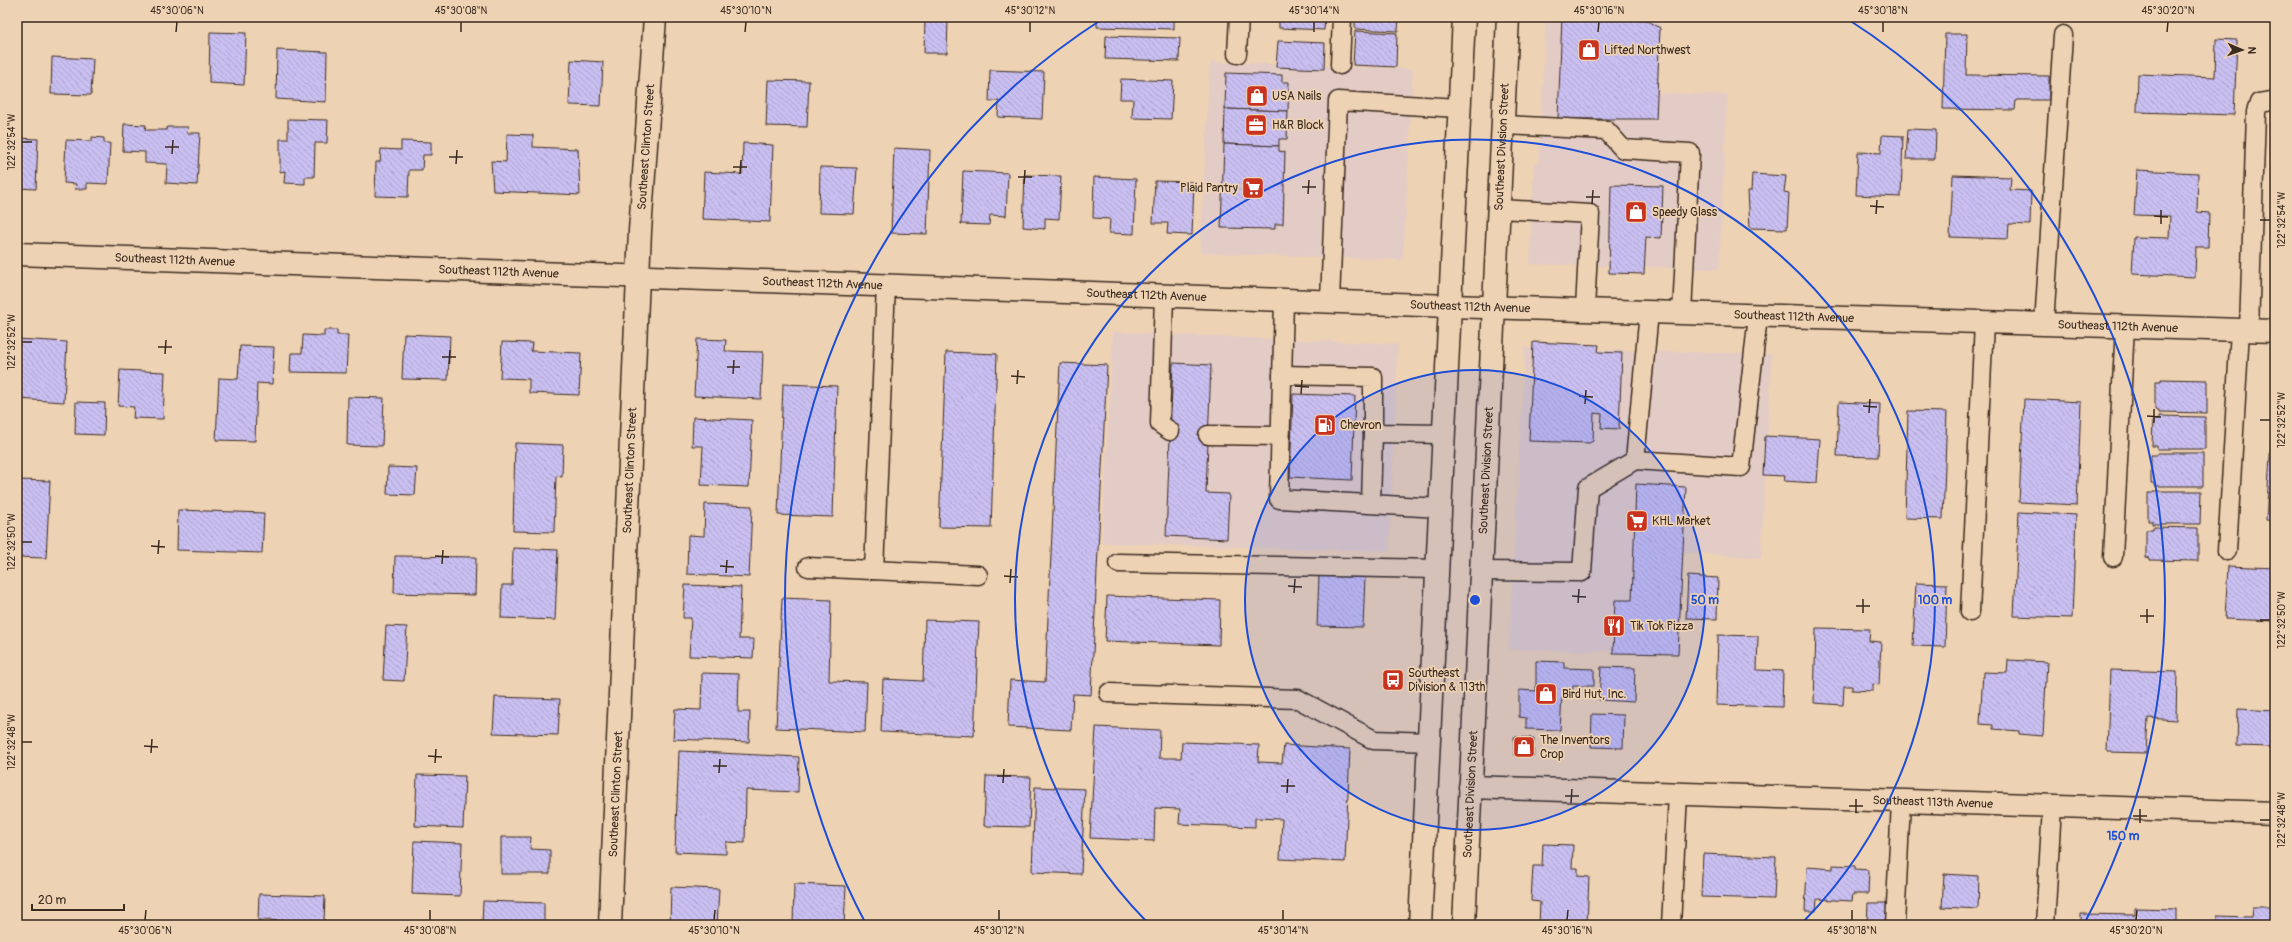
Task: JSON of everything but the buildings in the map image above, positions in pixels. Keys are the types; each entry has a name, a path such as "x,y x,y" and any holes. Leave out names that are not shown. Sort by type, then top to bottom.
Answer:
{"main road":[{"name":"Southeast Clinton Street","path":"610,925 638,276 655,17"},
{"path":"1420,925 1464,17"},
{"name":"Southeast Division Street","path":"1464,925 1508,17"},
{"name":"Southeast 112th Avenue","path":"17,254 1330,302 2275,331"},
{"name":"Southeast 113th Avenue","path":"1470,787 2275,813"}],"lane":[{"path":"1237,54 1239,17"},
{"path":"1340,65 1342,17"},
{"path":"2044,324 2063,36"},
{"path":"1330,302 1338,100 1459,108"},
{"path":"2227,551 2245,330 2256,112 2259,103 2272,101"},
{"path":"1503,125 1606,130 1623,149 1690,153 1682,313"},
{"path":"1499,210 1590,214 1585,309"},
{"path":"874,570 886,285"},
{"path":"1164,296 1160,424 1170,430"},
{"path":"1284,300 1279,500 1371,503 1440,508"},
{"path":"1636,460 1649,312"},
{"path":"1481,571 1582,572 1588,488 1636,460 1741,467 1758,316"},
{"path":"1970,612 1984,322"},
{"path":"2113,557 2125,326"},
{"path":"1282,375 1373,377 1371,503"},
{"path":"1373,433 1444,434"},
{"path":"1208,436 1280,436"},
{"path":"1118,563 1437,569"},
{"path":"808,567 978,575"},
{"path":"1109,693 1298,699 1374,740 1430,742"},
{"path":"1671,925 1678,794"},
{"path":"1895,925 1901,802"},
{"path":"2045,925 2052,806"}],"shaded area":[{"path":"1546,17 1661,17 1658,93 1727,95 1719,269 1530,264 1534,162 1539,162"},
{"path":"1210,62 1413,69 1403,260 1200,253"},
{"path":"1113,332 1398,344 1389,551 1102,543"},
{"path":"1525,348 1772,354 1761,558 1683,552 1679,653 1509,649"}],"place":[{"name":"Lifted Northwest","path":"1589,50"},
{"name":"USA Nails","path":"1257,96"},
{"name":"H&R Block","path":"1256,125"},
{"name":"Plaid Pantry","path":"1253,188"},
{"name":"Speedy Glass","path":"1636,212"},
{"name":"Chevron","path":"1325,425"},
{"name":"KHL Market","path":"1637,521"},
{"name":"Tik Tok Pizza","path":"1614,626"},
{"name":"Southeast Division & 113th","path":"1393,680"},
{"name":"Bird Hut, Inc.","path":"1546,694"},
{"name":"The Inventors Crop","path":"1524,747"}]}
